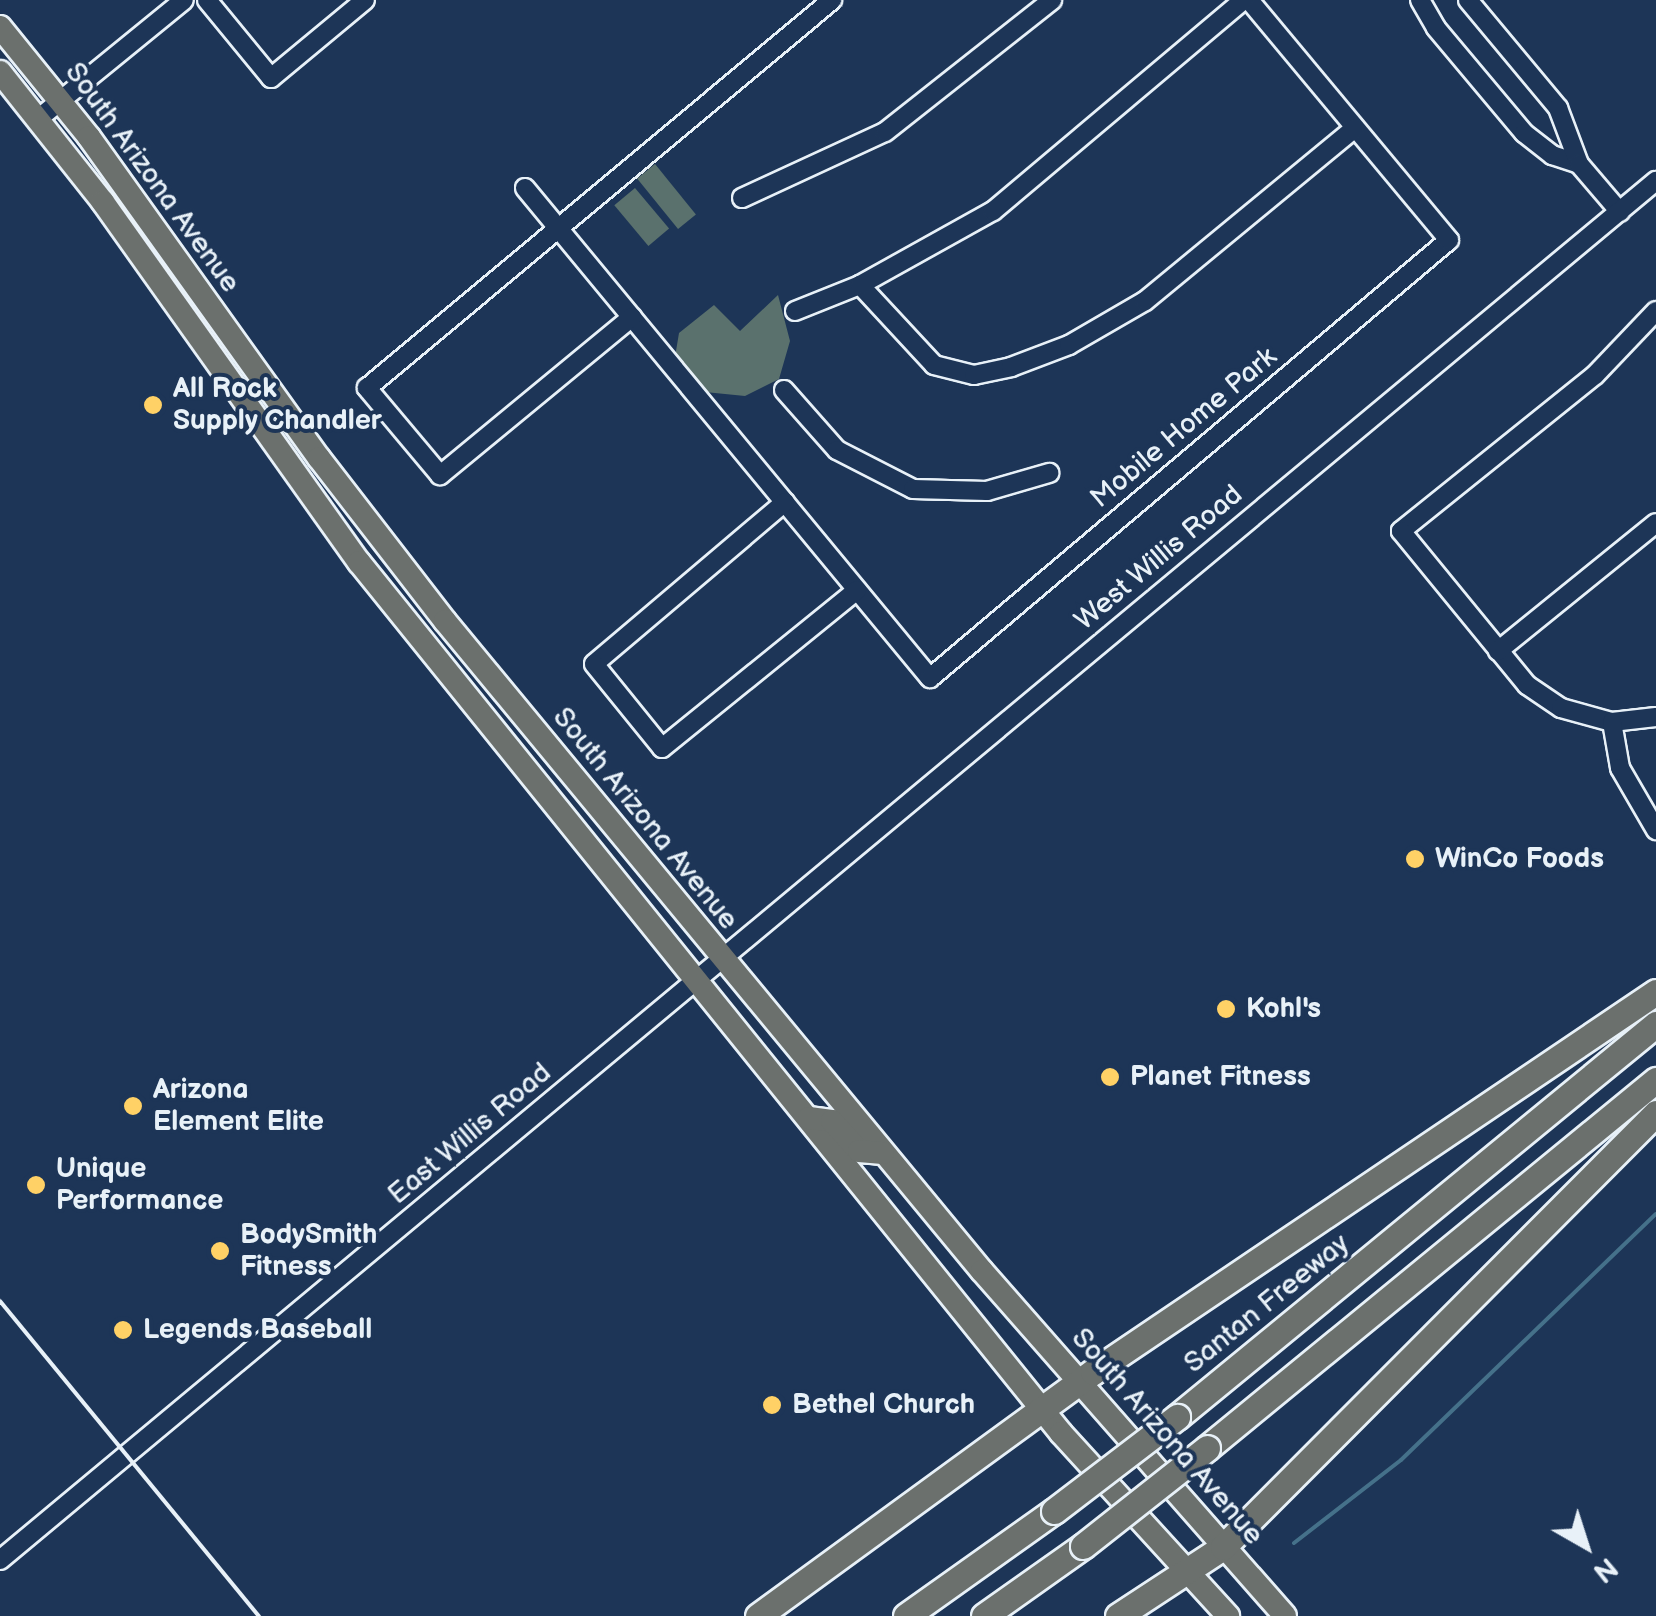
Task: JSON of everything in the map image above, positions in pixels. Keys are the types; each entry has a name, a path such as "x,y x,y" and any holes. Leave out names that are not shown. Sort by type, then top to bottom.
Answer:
{"highway":[{"path":"758,1616 1079,1383 1656,992"},
{"name":"Santan Freeway","path":"906,1616 1177,1417 1656,1024"},
{"path":"984,1616 1083,1546 1207,1448 1656,1080"},
{"path":"1118,1616 1223,1547 1656,1113"}],"main road":[{"name":"South Arizona Avenue","path":"0,27 60,101 319,458 720,957 1079,1383 1285,1616"},
{"name":"South Arizona Avenue","path":"0,72 359,562 1044,1410 1228,1616"},
{"path":"809,1118 832,1121 859,1152 883,1153"}],"street":[{"path":"38,119 184,0"},
{"path":"207,0 271,78 366,0"},
{"path":"632,316 440,475 368,388 832,0"},
{"path":"742,198 885,132 1052,0"},
{"name":"Mobile Home Park","path":"525,188 930,678 1450,240 1247,0 993,211 860,285 794,311"},
{"path":"1420,0 1436,28 1524,133 1552,155 1579,164"},
{"path":"1468,0 1558,108 1579,164 1620,212"},
{"path":"860,285 934,365 974,375 1011,367 1069,345 1145,302 1355,128"},
{"name":"West Willis Road","path":"697,977 1656,181"},
{"path":"1656,311 1595,375 1400,530 1527,685 1561,708 1612,722 1656,717"},
{"name":"Mobile Home Park","path":"784,390 838,450 913,489 987,491 1048,474"},
{"path":"785,502 594,664 662,748 857,590"},
{"path":"1498,651 1656,524"},
{"path":"1612,722 1620,768 1656,830"},
{"name":"East Willis Road","path":"0,1560 697,977"}],"green space":[{"path":"655,164 696,215 678,229 637,178"},
{"path":"635,188 669,229 648,246 614,205"},
{"path":"778,295 790,341 779,379 745,396 705,392 675,357 679,333 714,305 740,331"}],"waterway":[{"path":"1294,1543 1401,1460 1656,1214"}],"railway":[{"path":"0,1301 259,1616"}],"place":[{"name":"All Rock Supply Chandler","path":"153,405"},
{"name":"WinCo Foods","path":"1415,859"},
{"name":"Kohl's","path":"1226,1009"},
{"name":"Planet Fitness","path":"1110,1077"},
{"name":"Arizona Element Elite","path":"133,1106"},
{"name":"Unique Performance","path":"36,1185"},
{"name":"BodySmith Fitness","path":"220,1251"},
{"name":"Legends Baseball","path":"123,1330"},
{"name":"Bethel Church","path":"772,1405"}]}
